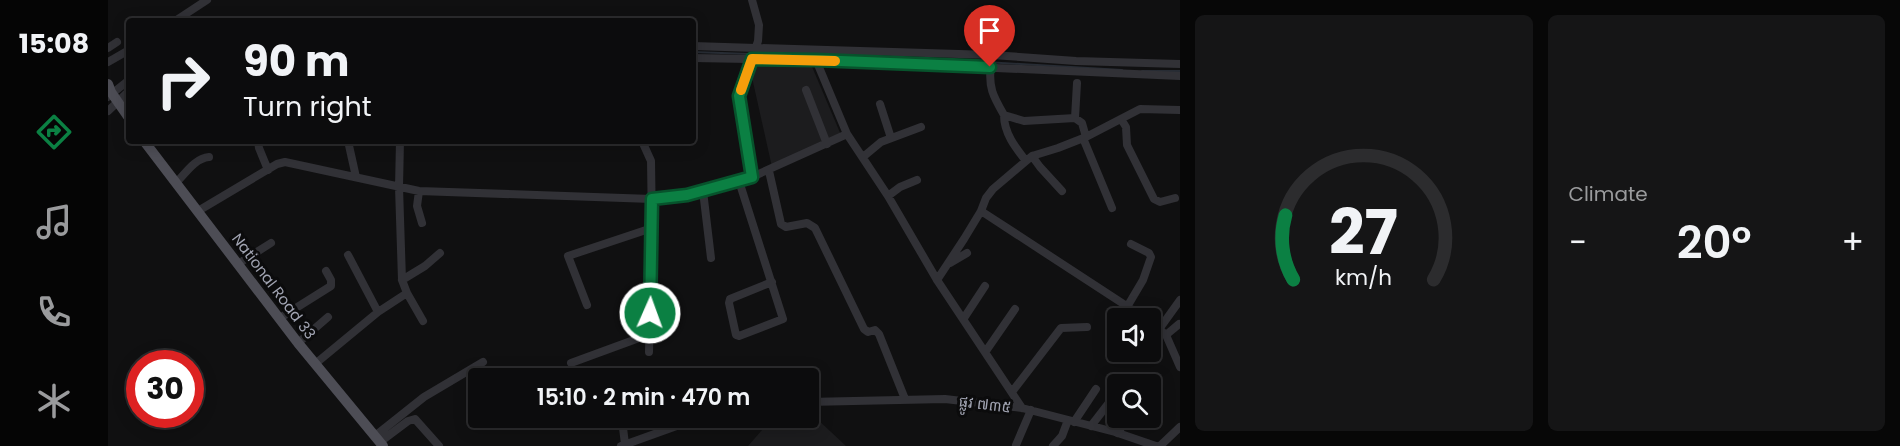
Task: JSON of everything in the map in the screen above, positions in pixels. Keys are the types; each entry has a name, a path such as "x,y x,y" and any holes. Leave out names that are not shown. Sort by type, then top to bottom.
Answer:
{"main road":[{"path":"111,93 126,114"},
{"name":"National Road 33","path":"150,144 176,183 298,343 379,442"}],"street":[{"path":"180,18 207,0"},
{"path":"752,0 759,25 757,47 739,96 752,177"},
{"path":"108,48 117,42"},
{"path":"696,46 992,55 1097,62 1180,64"},
{"path":"108,62 126,52"},
{"path":"992,55 989,81 996,101 1004,114 1006,131 1029,159 1062,190"},
{"path":"696,58 816,60 1180,76"},
{"path":"816,60 847,134 888,196 937,280 1022,408"},
{"path":"108,111 111,93 126,82"},
{"path":"1075,118 1077,83"},
{"path":"806,90 827,144"},
{"path":"111,93 126,92"},
{"path":"880,104 891,138"},
{"path":"937,280 981,211 986,198 993,189 1029,159 1085,137 1140,109 1180,110"},
{"path":"1004,114 1024,121 1075,118 1082,123 1085,137 1112,208"},
{"path":"1121,119 1126,127 1127,145 1154,199 1160,202 1174,198"},
{"path":"863,156 880,142 921,128"},
{"path":"198,212 285,162 419,190 652,199 687,195 769,171 847,134"},
{"path":"258,144 268,170"},
{"path":"349,144 356,177"},
{"path":"400,144 402,280 423,321"},
{"path":"643,144 651,161 649,352"},
{"path":"176,183 195,163 208,157"},
{"path":"769,171 781,224 786,227 807,223 815,228 864,329 868,332 875,330 879,334 905,399"},
{"path":"888,196 900,187 916,180"},
{"path":"739,181 772,282 783,319 739,336 736,335 730,299 772,282"},
{"path":"419,190 417,206 422,223"},
{"path":"703,191 711,258"},
{"path":"981,211 1127,307 1143,280 1151,257 1149,253 1131,244"},
{"path":"587,305 568,256 652,228"},
{"path":"238,264 271,243"},
{"path":"402,280 425,266 440,253"},
{"path":"948,263 951,264 967,254"},
{"path":"348,255 378,312"},
{"path":"280,318 331,286 331,280 326,271"},
{"path":"964,318 985,286"},
{"path":"315,364 378,312 407,293"},
{"path":"1163,332 1180,300"},
{"path":"986,351 1015,309"},
{"path":"298,343 328,316"},
{"path":"1163,332 1179,324"},
{"path":"1011,392 1060,328 1087,327"},
{"path":"1163,332 1180,367"},
{"path":"571,363 650,334"},
{"path":"379,442 424,397 483,362"},
{"path":"1053,446 1096,389"},
{"name":"ផ្លូវ ៧៣៥","path":"819,402 945,399 1022,408 1158,446"},
{"path":"1091,426 1107,405"},
{"path":"1016,445 1031,410"},
{"path":"379,442 408,421 415,419 439,446"},
{"path":"1158,446 1180,427"},
{"path":"623,428 623,445 671,428"},
{"path":"1118,433 1122,428"}],"shaded area":[{"path":"756,61 810,62 841,135 772,167 751,73"},
{"path":"819,421 846,446 748,446 764,428 819,428"}],"waterway":[{"path":"696,52 750,54"},
{"path":"756,54 985,62 1122,70"},
{"path":"1142,71 1180,71"}],"slow traffic":[{"path":"741,90 752,59 835,61"}],"route":[{"path":"650,313 652,199 687,195 752,177 739,96 752,59 990,67"}]}
